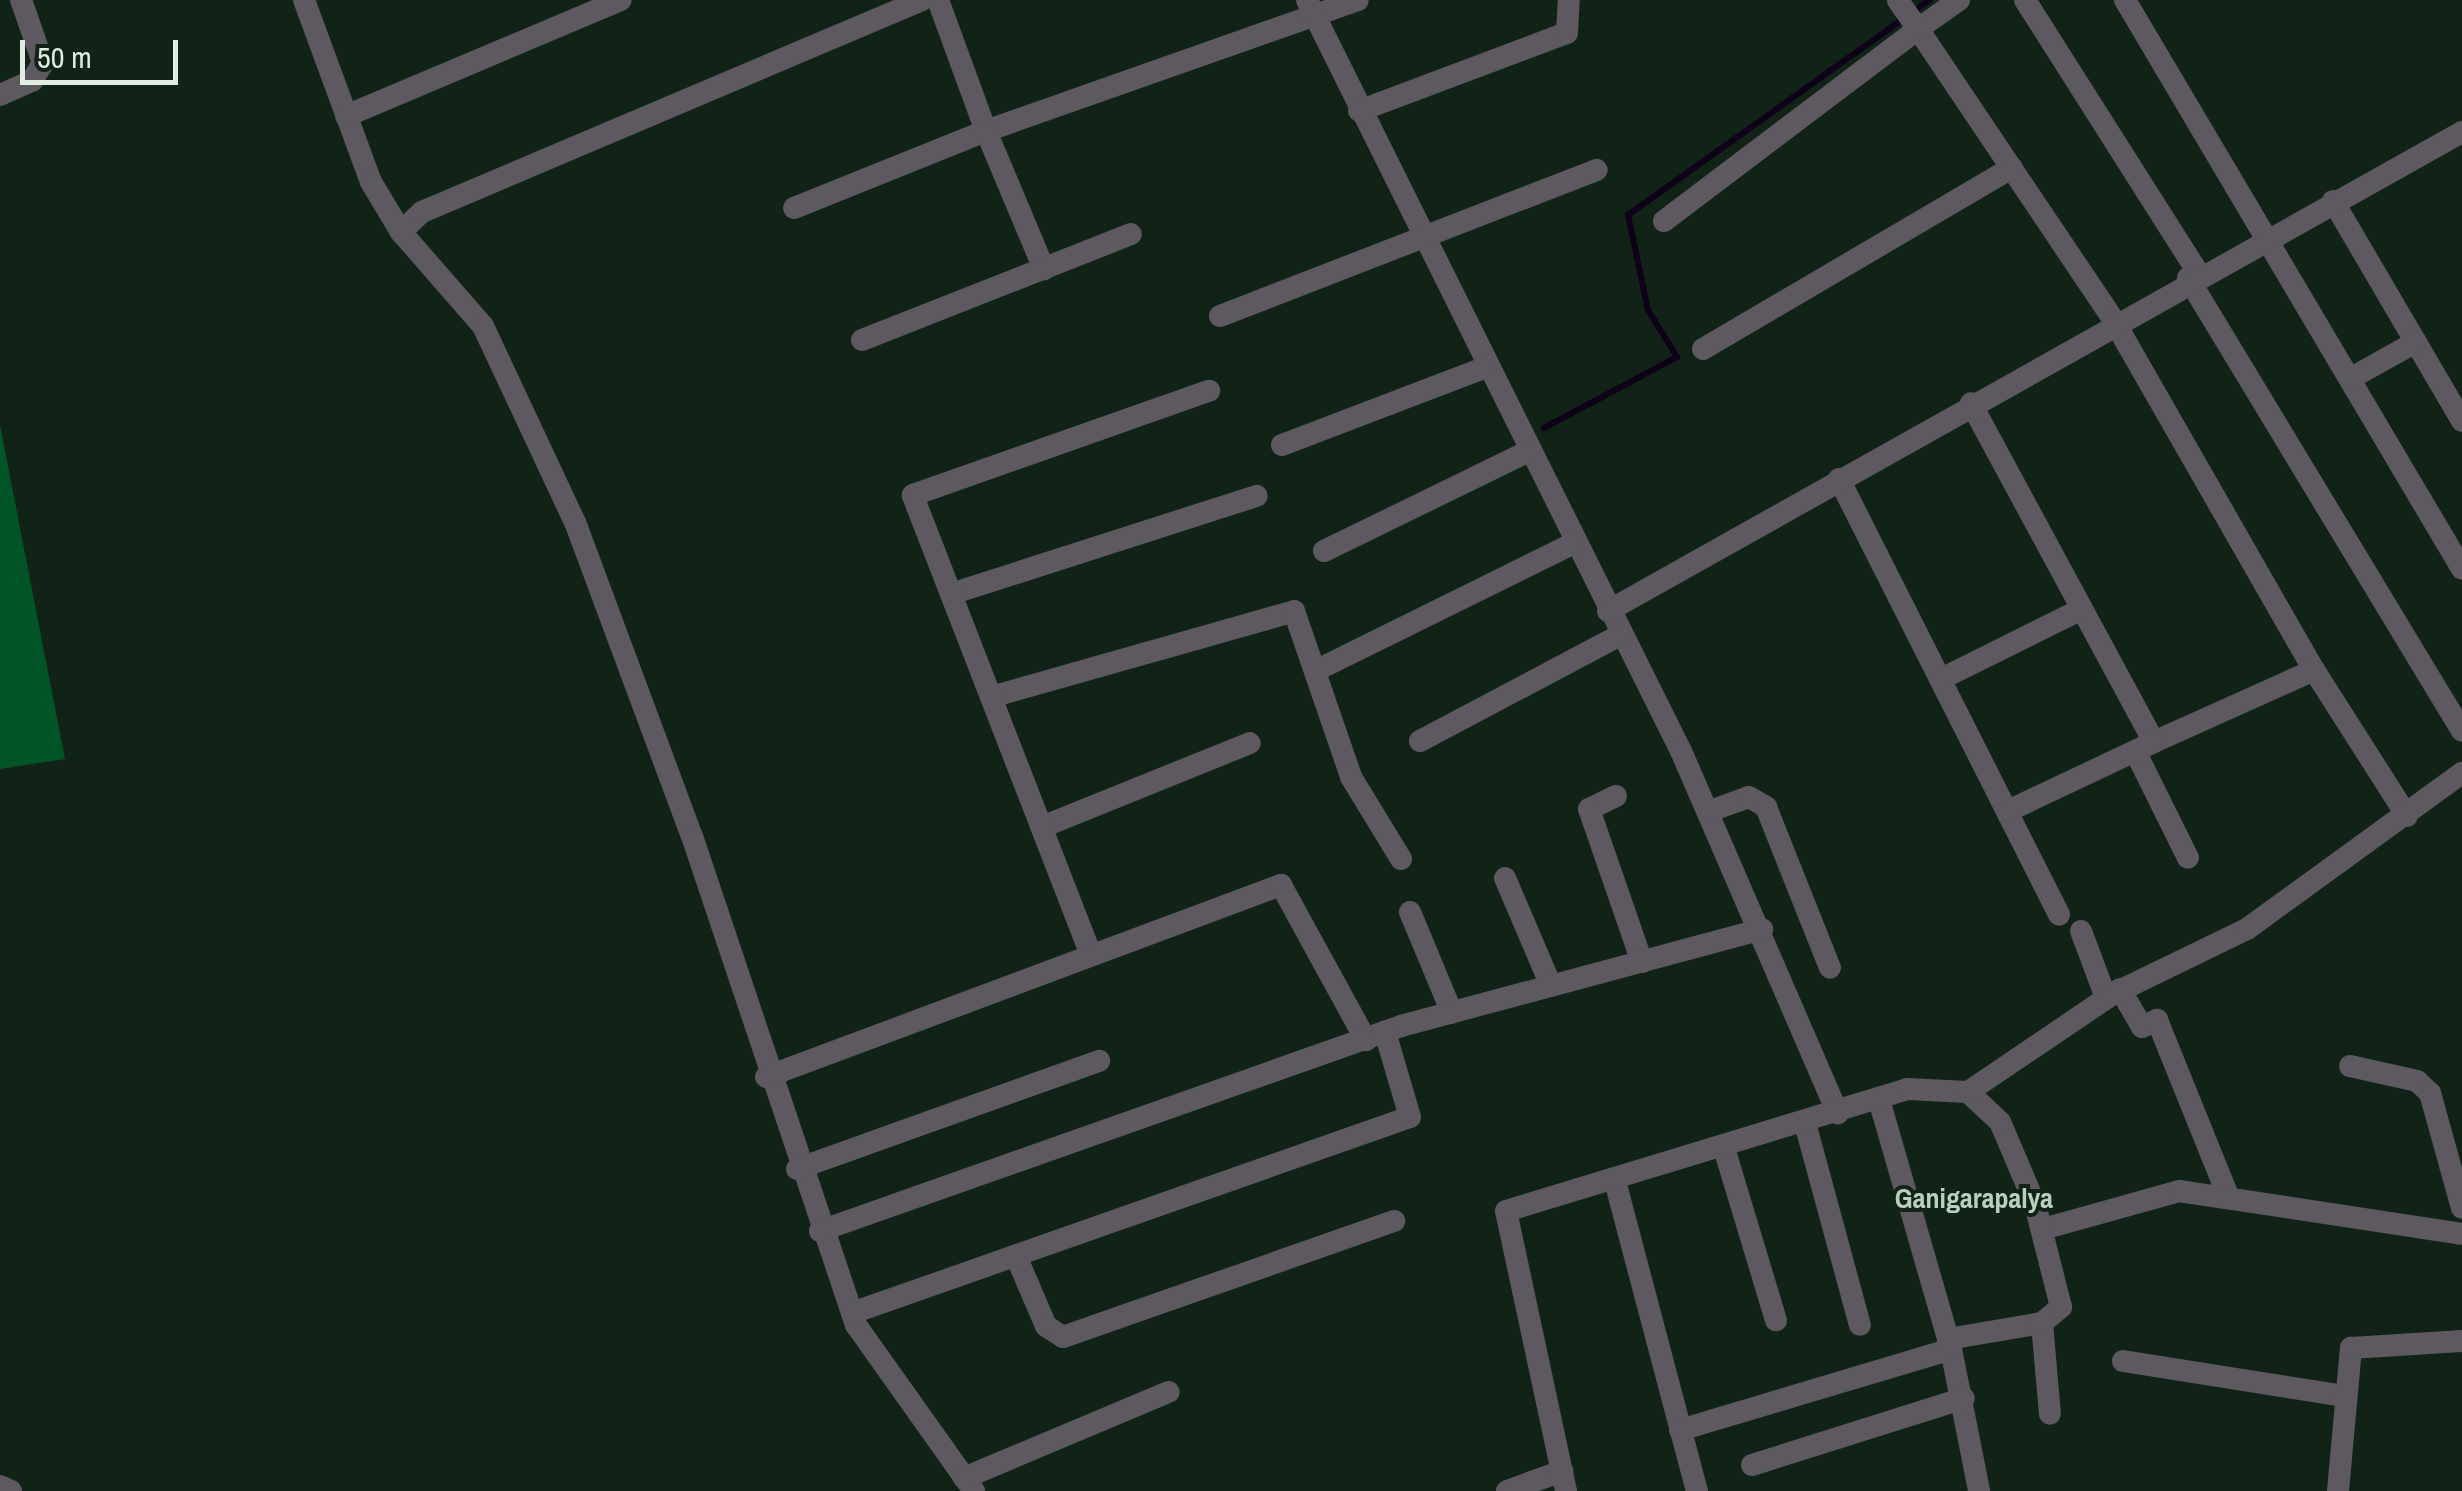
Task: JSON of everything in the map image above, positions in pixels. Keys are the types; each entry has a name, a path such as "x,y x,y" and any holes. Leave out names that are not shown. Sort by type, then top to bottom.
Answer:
{"street":[{"path":"0,96 32,82 43,63 21,0"},
{"path":"304,0 346,116 401,232 482,326 575,522 692,836 796,1169 852,1313 969,1485 1170,1392"},
{"path":"346,116 620,0"},
{"path":"401,232 422,212 922,0"},
{"path":"938,0 986,131 1044,268"},
{"path":"794,208 1311,9 1358,0"},
{"path":"1359,111 1568,33 1569,0"},
{"path":"1898,0 2114,321 2314,670 2407,816"},
{"path":"1664,221 1959,0"},
{"path":"2025,0 2462,731"},
{"path":"2125,0 2271,234 2462,569"},
{"path":"1311,9 1484,368 1710,811 1838,1114"},
{"path":"1608,612 2193,276 2462,132"},
{"path":"1703,349 2012,168"},
{"path":"1220,316 1598,170"},
{"path":"2332,201 2462,421"},
{"path":"862,340 1131,234"},
{"path":"2353,377 2416,342"},
{"path":"1282,445 1484,368"},
{"path":"1091,955 914,500 919,487 1209,391"},
{"path":"1971,403 2082,609 2144,746 2188,858"},
{"path":"1324,551 1526,452"},
{"path":"1839,479 2059,915"},
{"path":"951,594 1257,496"},
{"path":"1315,671 1572,544"},
{"path":"1941,679 2082,609"},
{"path":"991,697 1288,610 1315,671 1351,778 1401,858"},
{"path":"1420,741 1620,635"},
{"path":"2008,811 2314,670"},
{"path":"1042,827 1250,743"},
{"path":"1968,1092 2113,994 2248,928 2462,773"},
{"path":"1616,796 1589,809 1642,962"},
{"path":"1710,811 1748,797 1766,807 1830,968"},
{"path":"1506,878 1551,986"},
{"path":"766,1077 1287,886 1376,1036 1410,1117 852,1313"},
{"path":"1410,912 1452,1012"},
{"path":"820,1231 1376,1036 1762,929"},
{"path":"2081,931 2113,994 2142,1027 2157,1020 2226,1193"},
{"path":"796,1169 1099,1061"},
{"path":"2350,1066 2417,1081 2430,1094 2462,1208"},
{"path":"1507,1491 1564,1481 1506,1211 1879,1099 1936,1086 1968,1092 2000,1122 2043,1229 2061,1307 2042,1324 1950,1344 1680,1430"},
{"path":"1879,1099 1964,1398 1979,1491"},
{"path":"1806,1123 1860,1324"},
{"path":"1724,1148 1776,1320"},
{"path":"1615,1181 1697,1491"},
{"path":"2043,1229 2179,1191 2226,1193 2462,1234"},
{"path":"1016,1256 1046,1326 1064,1336 1394,1221"},
{"path":"2042,1324 2050,1414"},
{"path":"2338,1491 2350,1348 2360,1342 2462,1341"},
{"path":"2122,1362 2345,1396"},
{"path":"1752,1465 1964,1398"}],"green space":[{"path":"0,425 65,759 0,769"}],"waterway":[{"path":"1914,11 1929,0"},
{"path":"1544,428 1677,357 1648,310 1628,215 1904,18"}],"district":[{"name":"Ganigarapalya","path":"1974,1198"}]}
